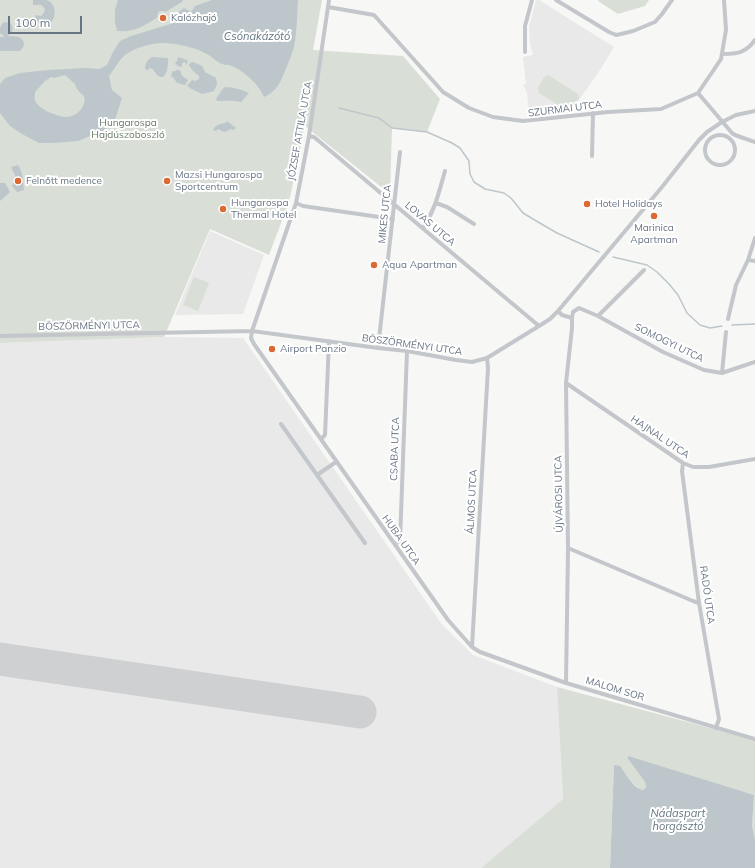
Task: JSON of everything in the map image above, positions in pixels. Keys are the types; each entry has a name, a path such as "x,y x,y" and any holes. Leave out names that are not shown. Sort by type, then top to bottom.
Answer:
{"street":[{"name":"JÓZSEF ATTILA UTCA","path":"252,330 296,203 309,136 329,0"},
{"path":"525,52 525,26 532,0"},
{"path":"556,0 616,35 633,32 655,22 672,0"},
{"path":"724,0 726,30 722,54 718,64 698,93 728,130 735,135 755,142"},
{"name":"SZURMAI UTCA","path":"328,7 374,15 443,92 469,108 493,116 523,122 594,113 661,109 698,93"},
{"path":"722,54 733,54 744,51 755,40"},
{"name":"BÖSZÖRMÉNYI UTCA","path":"0,336 252,330 407,351 472,362 487,358 550,319 558,311 707,132 736,115 755,111"},
{"path":"592,156 594,113"},
{"path":"721,135 731,140 734,145 735,152 730,161 723,165 718,165 709,160 706,156 705,149 710,139 714,136 721,135"},
{"path":"731,140 735,135"},
{"name":"LOVAS UTCA","path":"309,136 314,137 539,326"},
{"name":"MIKES UTCA","path":"378,348 400,152"},
{"path":"423,228 436,203 445,172"},
{"path":"296,203 303,206 393,219"},
{"path":"436,203 447,207 474,224"},
{"path":"728,319 736,285 748,260 755,238"},
{"path":"748,260 755,261"},
{"path":"598,316 644,270"},
{"name":"SOMOGYI UTCA","path":"572,318 573,312 579,308 598,316 664,352 704,370 722,372 755,362"},
{"path":"558,311 562,315 572,318"},
{"name":"ÚJVÁROSI UTCA","path":"566,683 568,548 566,383 572,318"},
{"name":"HUBA UTCA","path":"252,330 251,338 254,344 448,620 472,647"},
{"path":"722,372 726,332"},
{"path":"321,439 325,435 329,341"},
{"name":"CSABA UTCA","path":"395,544 400,541 407,351"},
{"name":"ÁLMOS UTCA","path":"472,647 488,376 487,358"},
{"name":"HAJNAL UTCA","path":"566,383 683,463 693,467 709,467 755,459"},
{"path":"281,424 365,543"},
{"path":"317,475 336,462"},
{"name":"RADÓ UTCA","path":"683,463 682,472 699,603 719,719 716,728"},
{"path":"568,548 699,603"},
{"name":"MALOM SOR","path":"472,647 480,652 566,683 755,740"}],"shaded area":[{"path":"536,0 539,0 614,47 572,110 529,115 527,92 523,85 526,84 523,57 533,55 530,43 529,27"},
{"path":"210,231 264,255 243,314 175,315"},
{"path":"164,337 243,338 441,623 473,655 557,687 563,799 481,868 0,868 0,343"}],"green space":[{"name":"Hungarospa Hajdúszoboszló","path":"0,0 322,0 313,50 403,56 440,99 427,132 392,128 390,194 305,126 289,202 269,255 210,229 164,337 0,343"},
{"path":"598,0 649,0 645,6 618,14"},
{"path":"548,75 578,94 579,98 572,109 567,110 539,93 538,88 544,77"},
{"path":"194,277 209,283 198,311 183,305"},
{"path":"557,687 755,740 755,839 752,826 754,795 628,759 645,782 646,787 643,790 640,790 614,765 610,868 481,868 563,799"}],"water":[{"path":"33,0 46,0 52,4 55,13 53,20 50,23 41,24 37,21 35,16 41,16 45,10 41,5 33,5"},
{"path":"118,0 183,0 165,12 159,11 157,15 158,17 143,26 129,31 117,31 115,23 115,10"},
{"name":"Csónakázótó","path":"212,0 298,0 293,50 278,86 272,92 264,97 254,82 244,73 234,67 220,63 202,51 180,45 158,43 140,47 129,52 121,59 109,76 112,90 122,98 114,123 103,131 78,141 39,143 10,126 0,113 0,84 5,78 20,73 48,70 86,68 99,69 107,65 120,41 131,36 174,23 173,16 184,8 191,12 195,6","holes":["65,75 75,84 76,88 84,96 85,100 83,107 70,117 53,114 44,110 35,101 35,92 51,77 54,78"]},
{"path":"5,22 10,23 13,29 8,36 19,37 23,40 24,46 20,51 0,51 0,37 4,36 0,33 0,28"},
{"path":"152,57 168,59 167,71 163,77 158,76 154,70 150,68 146,70 146,63"},
{"path":"178,57 187,60 188,62 186,65 185,62 182,63 182,67 175,63"},
{"path":"193,62 202,66 205,72 216,78 217,84 214,91 202,94 187,86 192,80 195,81 199,79 199,76 189,65"},
{"path":"180,70 182,76 188,80 185,85 177,83 173,77 171,77 173,71"},
{"path":"225,87 249,93 241,102 217,101 216,99"},
{"path":"227,121 236,128 233,130 230,129 226,132 218,129 216,131 213,130 217,125 226,123"},
{"name":"Felnőtt medence","path":"18,165 22,174 24,190 17,192 12,186 16,177 11,167"},
{"path":"0,183 5,183 10,192 0,201"},
{"name":"Nádaspart horgásztó","path":"628,756 754,795 752,826 755,839 755,868 610,868 614,765 620,766 636,787 643,790 646,787 645,782 628,759"}],"waterway":[{"path":"339,108 379,118 392,128 427,132 452,143 460,148 469,161 470,174 474,182 485,189 504,193 511,198 523,213 557,233 599,252"},
{"path":"613,257 647,265 657,272 669,284 678,295 687,313 700,325 710,328 722,326"},
{"path":"732,325 755,324"}],"runway":[{"path":"0,659 360,712"}],"place":[{"name":"Kalózhajó","path":"163,18"},
{"name":"Felnőtt medence","path":"18,181"},
{"name":"Mazsi Hungarospa Sportcentrum","path":"167,181"},
{"name":"Hotel Holidays","path":"587,204"},
{"name":"Hungarospa Thermal Hotel","path":"223,209"},
{"name":"Marinica Apartman","path":"654,216"},
{"name":"Aqua Apartman","path":"374,265"},
{"name":"Airport Panzio","path":"272,349"}]}
